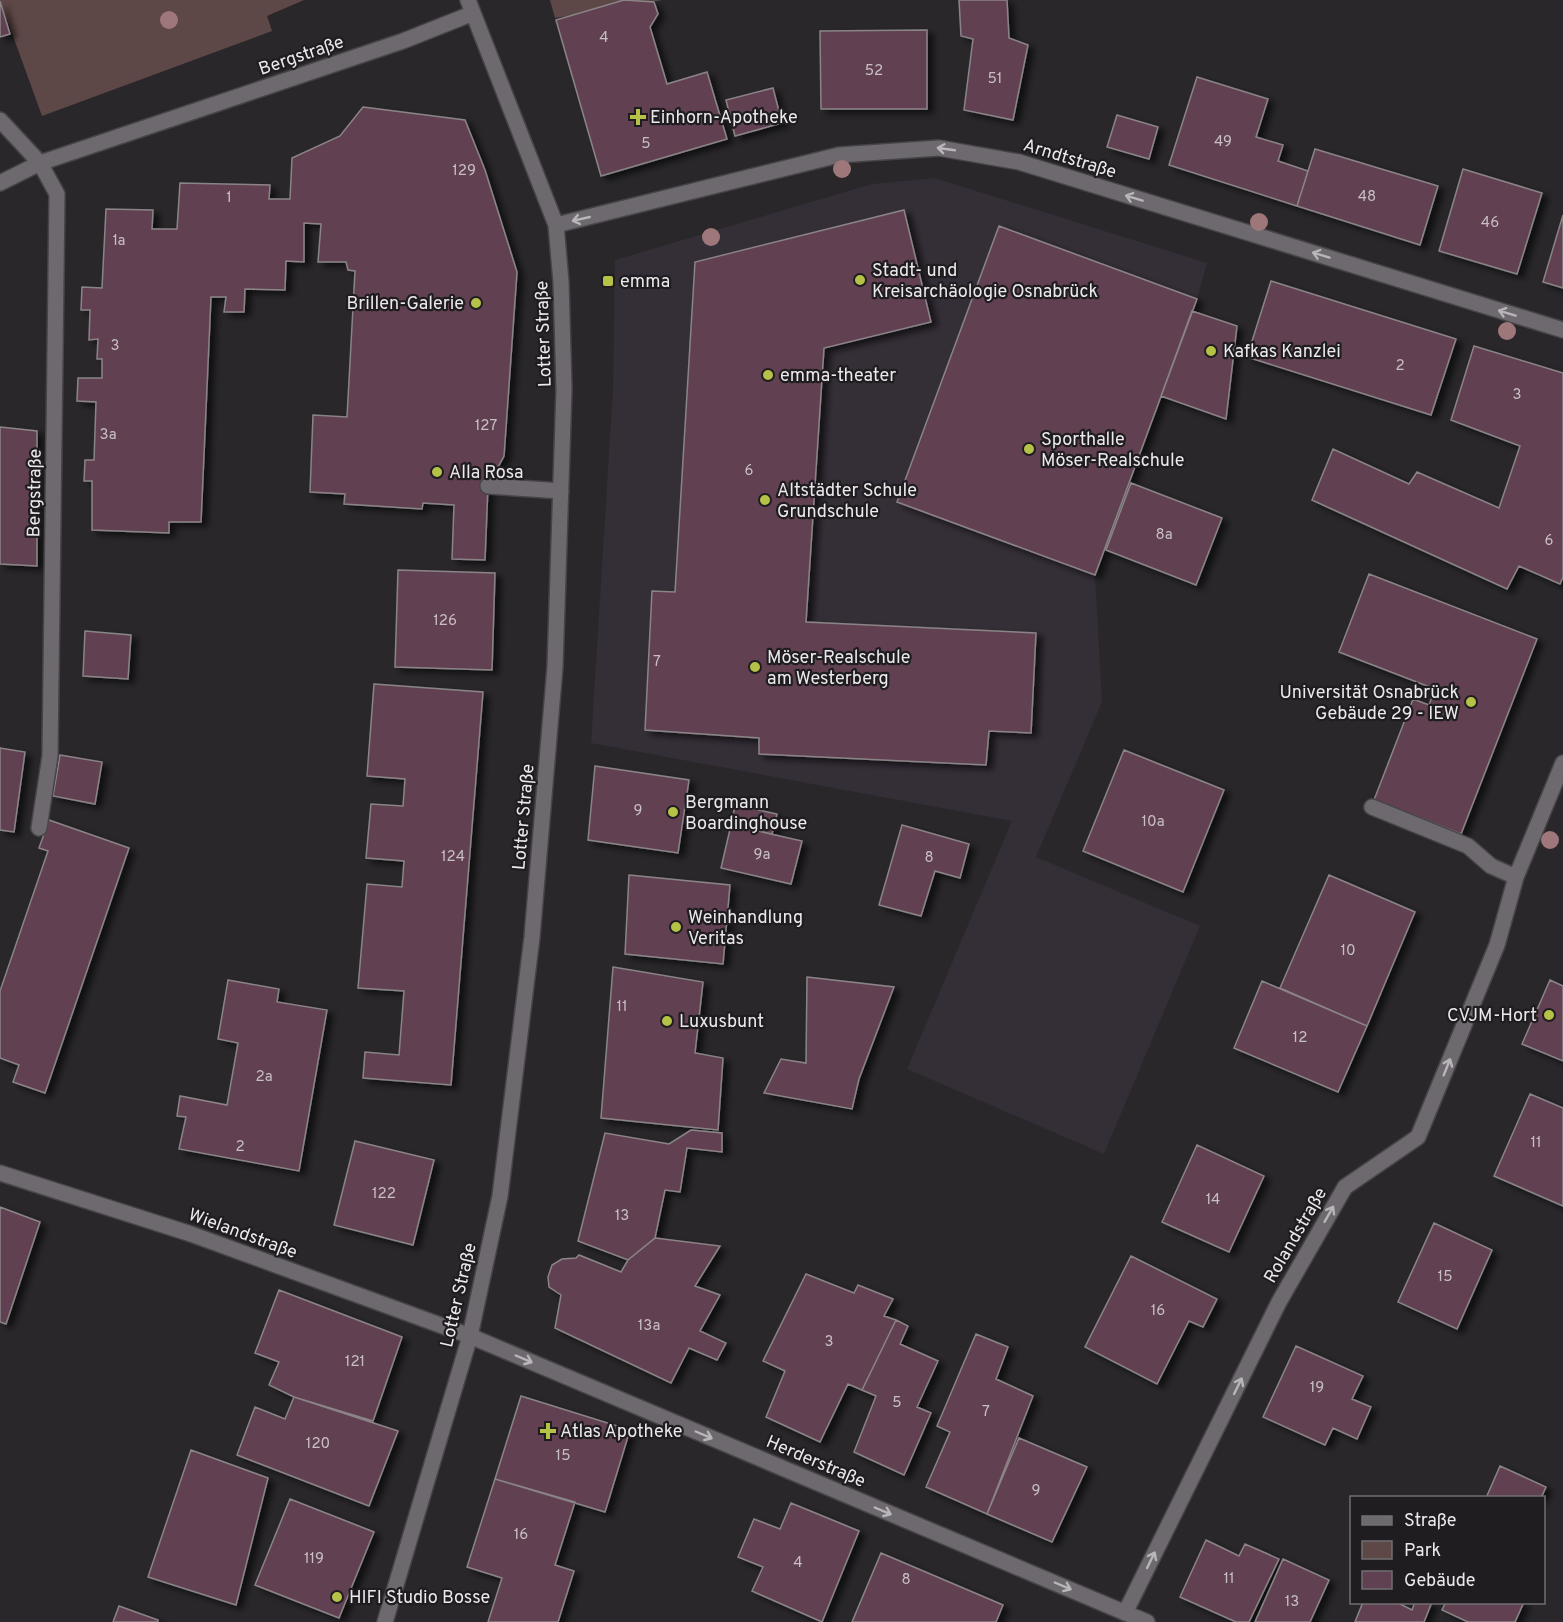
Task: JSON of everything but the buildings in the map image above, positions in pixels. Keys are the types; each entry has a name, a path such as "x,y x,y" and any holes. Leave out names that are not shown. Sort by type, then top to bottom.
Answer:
{"street":[{"name":"Lotter Straße","path":"385,1622 470,1336 500,1196 532,937 555,668 564,389 561,282 556,225 469,7 455,0"},
{"name":"Bergstraße","path":"0,183 40,163 403,41 469,7"},
{"path":"0,120 40,163"},
{"name":"Arndtstraße","path":"556,225 839,155 939,148 1019,162 1563,330"},
{"name":"Bergstraße","path":"39,828 50,756 57,194 40,163"},
{"path":"488,486 561,491"},
{"name":"Rolandstraße","path":"1125,1613 1279,1302 1345,1187 1418,1137 1497,945 1516,877 1563,763"},
{"path":"1372,807 1468,846 1491,866 1516,877"},
{"name":"Wielandstraße","path":"0,1173 191,1234 470,1336"},
{"name":"Herderstraße","path":"470,1336 1147,1622"}],"shaded area":[{"path":"935,178 1207,263 1197,299 1095,575 1102,702 1036,857 1200,926 1104,1154 907,1069 1012,821 591,743 613,389 615,260 872,184"}],"green space":[{"path":"0,0 304,0 267,16 272,31 42,116"},
{"path":"550,0 663,0 555,18"}],"place":[{"name":"Einhorn-Apotheke","path":"638,117"},
{"name":"Stadt- und Kreisarchäologie Osnabrück","path":"860,280"},
{"name":"emma","path":"608,281"},
{"name":"Brillen-Galerie","path":"476,303"},
{"name":"Kafkas Kanzlei","path":"1211,351"},
{"name":"emma-theater","path":"768,375"},
{"name":"Sporthalle Möser-Realschule","path":"1029,449"},
{"name":"Alla Rosa","path":"437,472"},
{"name":"Altstädter Schule Grundschule","path":"765,500"},
{"name":"Möser-Realschule am Westerberg","path":"755,667"},
{"name":"Universität Osnabrück Gebäude 29 - IEW","path":"1471,702"},
{"name":"Bergmann Boardinghouse","path":"673,812"},
{"name":"Weinhandlung Veritas","path":"676,927"},
{"name":"CVJM-Hort","path":"1549,1015"},
{"name":"Luxusbunt","path":"667,1021"},
{"name":"Atlas Apotheke","path":"548,1431"},
{"name":"HIFI Studio Bosse","path":"337,1597"}]}
